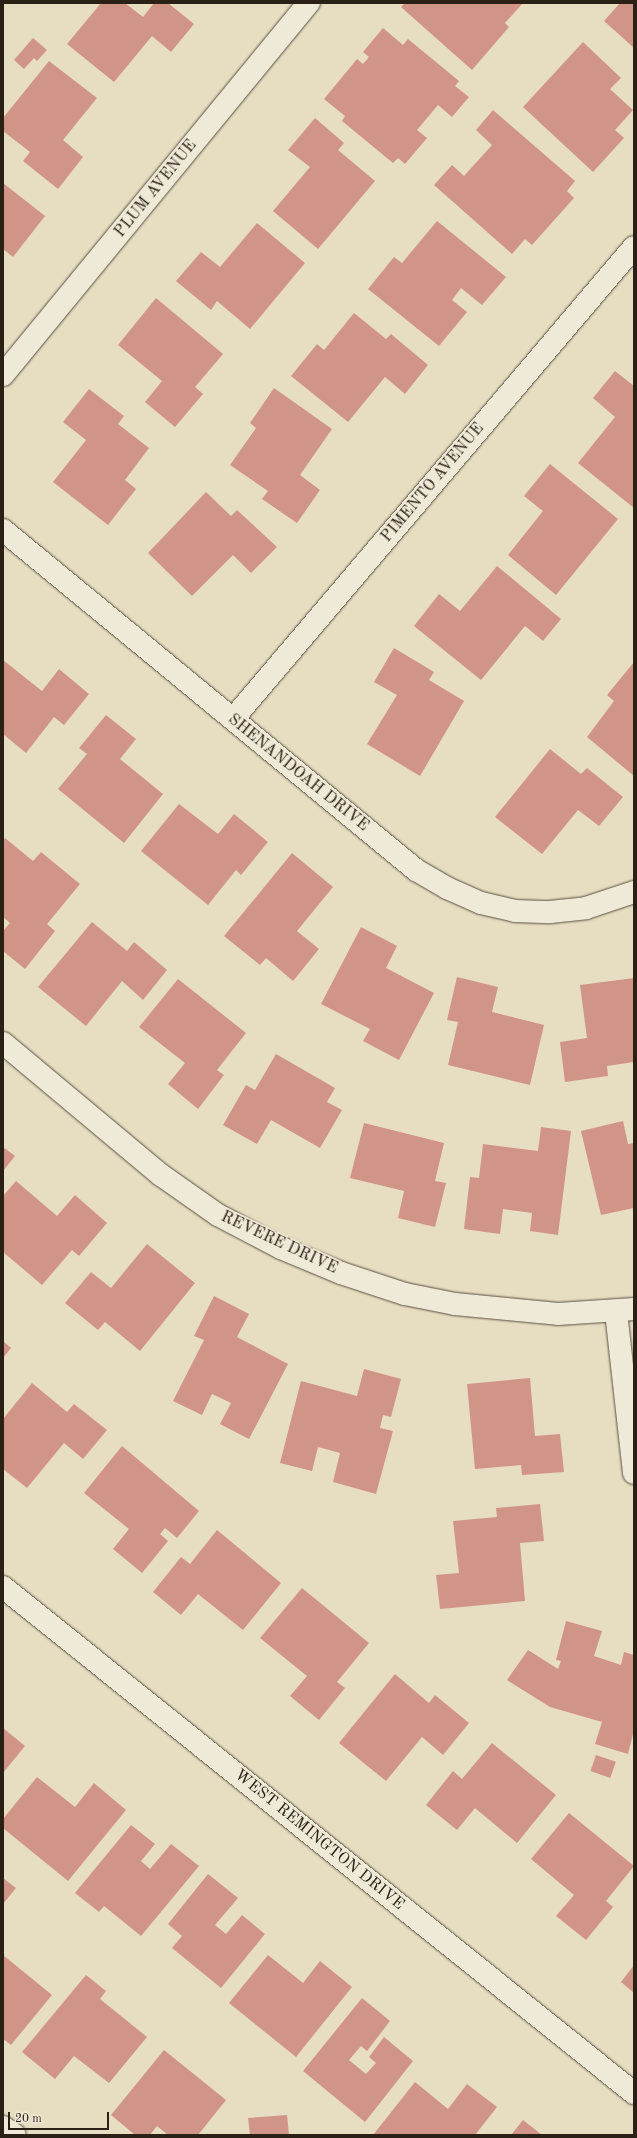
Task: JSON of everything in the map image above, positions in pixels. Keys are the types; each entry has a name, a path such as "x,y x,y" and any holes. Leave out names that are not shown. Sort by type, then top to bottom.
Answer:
{"street":[{"name":"PLUM AVENUE","path":"3,375 309,3"},
{"name":"PIMENTO AVENUE","path":"233,719 634,247"},
{"name":"SHENANDOAH DRIVE","path":"3,530 416,870 447,888 480,903 515,911 550,912 586,908 634,892"},
{"name":"REVERE DRIVE","path":"3,1043 161,1175 218,1215 281,1248 341,1273 405,1294 455,1304 558,1314 625,1311"},
{"path":"625,1311 634,1472"},
{"name":"WEST REMINGTON DRIVE","path":"3,1587 634,2093"},
{"path":"3,2127 15,2135"}],"building":[{"path":"101,3 125,3 143,17 154,3 168,3 194,24 171,52 152,36 114,82 67,44"},
{"path":"405,3 523,3 505,23 509,27 472,70 401,7"},
{"path":"620,3 634,3 634,48 604,21"},
{"path":"383,28 403,45 408,39 459,81 455,86 469,97 452,117 438,105 417,130 427,138 405,164 398,158 393,163 342,121 345,116 324,99 357,59 363,64 369,57 363,52"},
{"path":"33,38 47,50 37,61 34,58 24,69 14,60"},
{"path":"583,42 621,78 610,89 633,110 615,130 624,138 593,172 523,107"},
{"path":"49,61 97,98 63,140 83,157 58,189 23,161 30,152 3,131 3,118"},
{"path":"493,110 575,181 567,191 574,198 532,245 525,239 512,254 434,185 452,165 464,176 492,145 476,130"},
{"path":"315,118 344,143 338,150 375,181 318,249 273,211 310,167 288,150"},
{"path":"3,183 45,216 13,257 3,249"},
{"path":"437,221 506,277 482,305 461,288 452,300 467,312 439,346 368,289 394,257 402,263"},
{"path":"257,223 305,263 250,329 217,301 211,310 176,281 201,252 220,267"},
{"path":"156,298 223,354 195,387 203,394 175,427 145,402 162,381 118,345"},
{"path":"354,313 386,339 391,334 428,365 405,394 385,377 348,422 291,376 317,344 324,350"},
{"path":"615,371 634,386 634,508 578,463 615,417 593,398"},
{"path":"274,388 332,429 300,475 320,490 297,523 262,499 268,491 230,465 256,428 250,423"},
{"path":"89,389 124,416 118,424 149,448 125,480 136,489 108,525 53,482 86,440 63,422"},
{"path":"550,464 618,519 556,595 508,555 543,511 524,496"},
{"path":"206,492 231,516 237,510 277,547 251,573 233,555 192,596 148,553"},
{"path":"497,566 561,619 543,641 525,626 481,680 414,626 439,594 460,611"},
{"path":"394,648 434,672 429,680 464,701 420,776 367,744 397,695 374,682"},
{"path":"3,660 42,691 59,669 89,694 64,725 54,717 26,753 3,734"},
{"path":"634,662 634,776 587,737 614,701 607,695"},
{"path":"106,715 136,739 120,759 163,794 124,843 58,789 87,754 79,748"},
{"path":"550,749 581,774 587,768 623,797 599,826 578,810 542,854 495,817"},
{"path":"179,804 218,834 234,814 268,842 241,875 236,870 208,905 141,851"},
{"path":"5,838 33,861 41,852 80,884 47,924 55,931 25,969 3,951 3,931 10,923 3,917 3,841"},
{"path":"292,853 333,887 297,931 319,949 293,981 266,958 260,965 224,936"},
{"path":"92,922 127,951 134,942 167,970 143,1000 122,981 86,1026 38,987"},
{"path":"361,927 397,946 386,968 434,993 399,1060 363,1041 370,1029 321,1004"},
{"path":"457,977 498,987 492,1012 544,1025 530,1085 448,1065 458,1022 447,1020"},
{"path":"634,978 634,1062 607,1066 608,1076 565,1082 560,1042 587,1038 580,985"},
{"path":"178,979 246,1033 217,1070 224,1075 198,1109 168,1084 185,1063 139,1027"},
{"path":"276,1054 335,1088 327,1102 342,1110 320,1148 271,1120 257,1144 223,1125 246,1085 255,1090"},
{"path":"623,1121 628,1144 634,1143 634,1208 601,1215 581,1131"},
{"path":"364,1123 444,1143 435,1181 446,1183 435,1227 398,1218 404,1191 350,1178"},
{"path":"541,1127 571,1131 558,1235 530,1231 532,1213 503,1209 500,1234 464,1229 470,1177 479,1178 483,1144 538,1151"},
{"path":"3,1147 15,1156 3,1171"},
{"path":"16,1181 57,1216 75,1195 107,1223 79,1256 72,1250 42,1285 3,1252 3,1196"},
{"path":"147,1244 195,1283 140,1351 105,1322 98,1330 65,1303 91,1272 111,1288"},
{"path":"214,1296 249,1314 237,1337 288,1364 249,1439 220,1424 231,1403 212,1394 202,1415 173,1401 204,1340 194,1336"},
{"path":"3,1341 11,1348 3,1358"},
{"path":"364,1369 401,1379 391,1417 383,1415 380,1428 393,1431 376,1494 333,1482 340,1453 318,1447 312,1471 280,1463 301,1381 357,1396"},
{"path":"530,1378 535,1436 560,1434 564,1472 522,1475 521,1465 475,1469 467,1384"},
{"path":"32,1383 67,1412 74,1404 107,1430 83,1459 64,1443 27,1488 3,1469 3,1419"},
{"path":"122,1446 199,1511 177,1538 165,1528 160,1534 168,1541 142,1573 113,1549 129,1529 84,1493"},
{"path":"540,1504 544,1541 520,1543 525,1601 440,1609 436,1575 459,1573 453,1521 497,1517 496,1508"},
{"path":"217,1530 281,1583 243,1630 198,1594 181,1615 153,1592 181,1557 190,1564"},
{"path":"302,1588 369,1643 337,1682 345,1688 319,1720 290,1696 307,1676 260,1638"},
{"path":"566,1621 602,1631 594,1656 621,1665 624,1652 634,1655 634,1730 628,1754 595,1744 602,1722 550,1707 507,1680 528,1650 558,1669 561,1661 556,1660"},
{"path":"395,1674 429,1703 435,1695 469,1723 443,1755 422,1737 386,1781 339,1743"},
{"path":"3,1728 25,1746 3,1773"},
{"path":"492,1743 556,1795 517,1843 475,1808 457,1830 426,1805 453,1771 462,1779"},
{"path":"596,1755 616,1762 610,1778 590,1771"},
{"path":"37,1777 75,1807 94,1783 126,1810 68,1881 3,1828 3,1819"},
{"path":"569,1813 634,1866 606,1901 613,1907 586,1940 556,1916 574,1895 531,1859"},
{"path":"131,1825 155,1844 141,1861 150,1869 171,1844 199,1866 141,1936 104,1906 99,1912 75,1893"},
{"path":"208,1874 238,1898 215,1925 226,1934 242,1915 265,1934 221,1988 172,1948 182,1936 168,1924"},
{"path":"3,1878 16,1888 3,1904"},
{"path":"3,1955 52,1995 11,2045 3,2039"},
{"path":"268,1955 303,1983 320,1961 352,1987 296,2057 229,2003"},
{"path":"634,1965 634,1993 621,1982"},
{"path":"86,1975 106,1991 100,1999 147,2037 109,2083 74,2056 55,2079 22,2052"},
{"path":"362,1998 390,2021 367,2051 361,2046 349,2060 366,2074 376,2063 369,2057 384,2037 413,2061 365,2122 303,2071"},
{"path":"164,2050 226,2100 198,2135 168,2135 157,2126 150,2135 135,2135 111,2115"},
{"path":"415,2082 448,2109 467,2084 497,2107 475,2135 373,2135"},
{"path":"287,2115 289,2135 250,2135 248,2118"},
{"path":"523,2120 542,2135 511,2135"}]}
